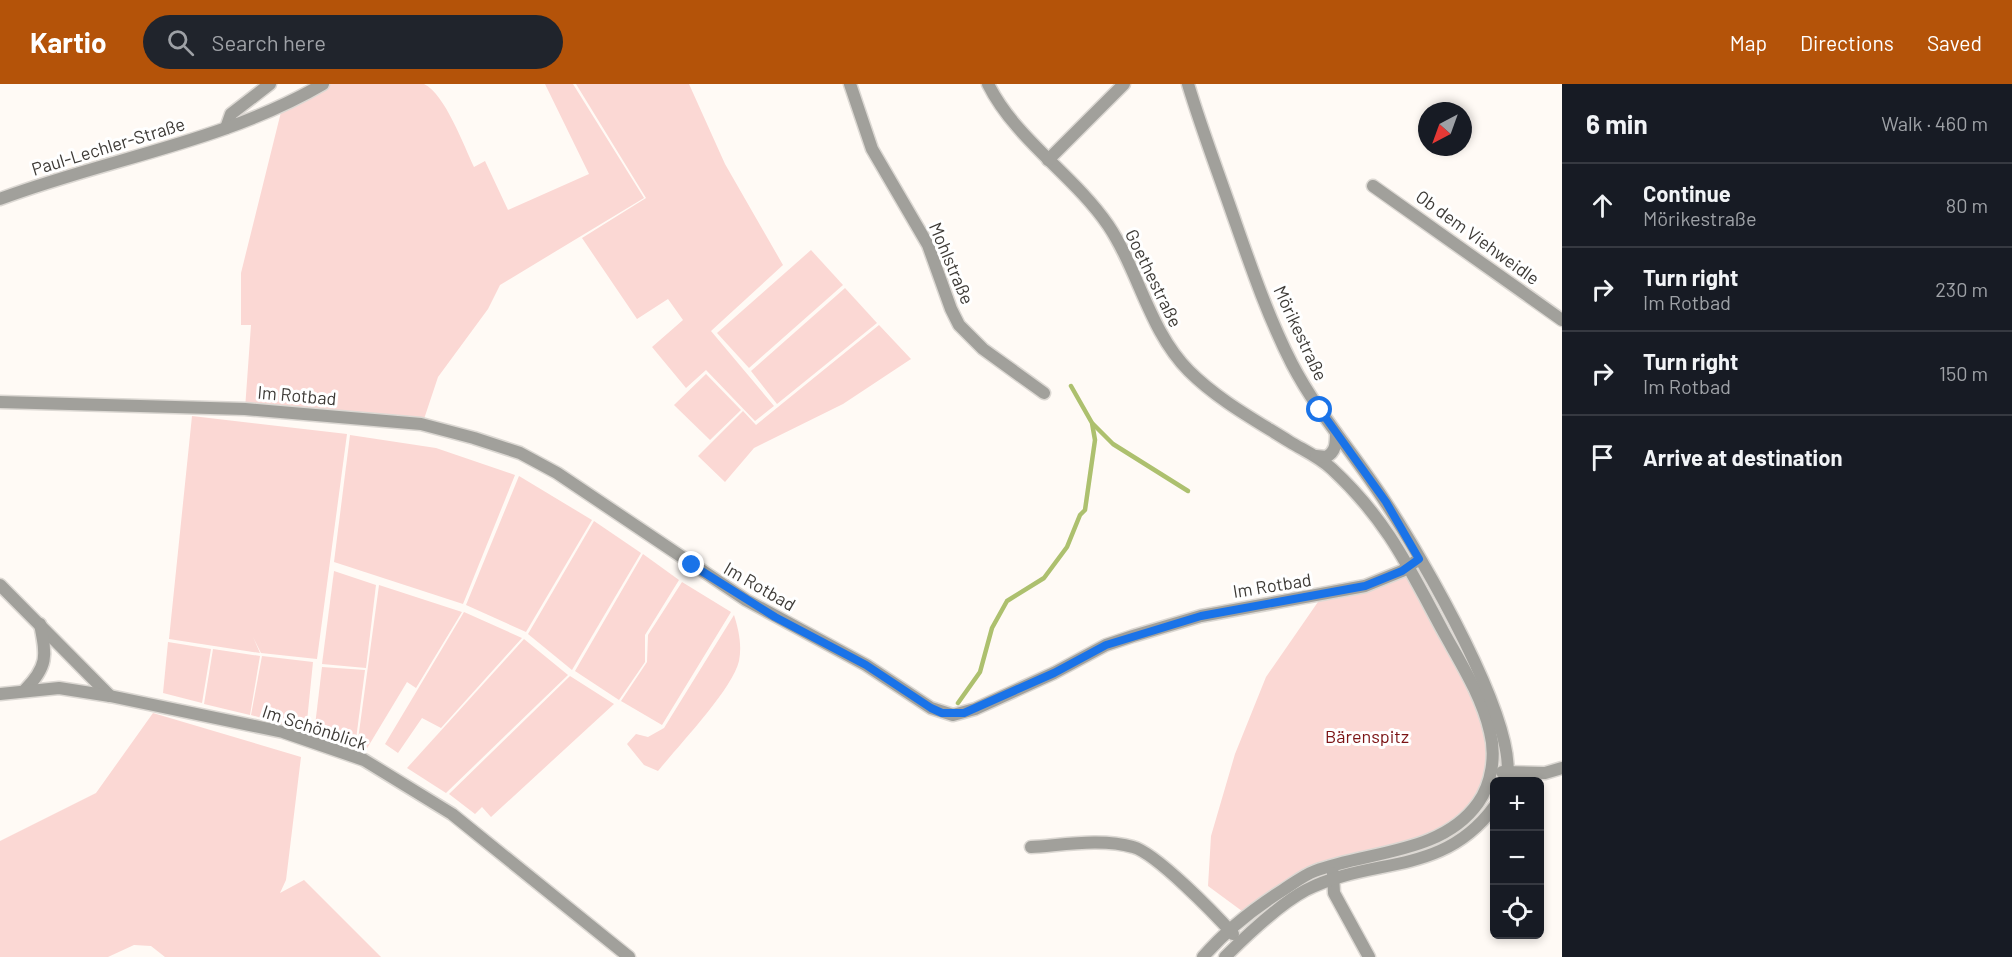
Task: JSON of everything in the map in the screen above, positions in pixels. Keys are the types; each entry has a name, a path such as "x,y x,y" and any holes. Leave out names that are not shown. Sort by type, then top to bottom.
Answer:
{"street":[{"path":"226,128 231,114 270,84"},
{"name":"Paul-Lechler-Straße","path":"0,199 226,128 287,105 322,84"},
{"name":"Mohlstraße","path":"850,84 872,148 928,245 959,325 983,350 1044,393"},
{"name":"Goethestraße","path":"988,84 1008,116 1107,224 1121,246 1166,341 1188,370 1221,398 1316,456 1381,521 1414,562"},
{"path":"1048,159 1124,84"},
{"name":"Mörikestraße","path":"1188,84 1264,300 1304,386 1386,502 1487,721 1491,734 1492,771"},
{"name":"Ob dem Viehweidle","path":"1372,186 1423,219 1562,320"},
{"name":"Im Rotbad","path":"0,402 236,409 421,424 508,449 557,473 746,600 866,665 931,708 953,715 975,709 1054,673 1106,645 1132,636 1201,616 1349,590 1388,578 1414,562"},
{"path":"1316,456 1326,457 1331,454 1335,447 1336,433"},
{"name":"Mörikestraße","path":"1414,562 1472,659 1495,710 1507,747 1508,777"},
{"path":"0,585 110,696"},
{"path":"25,690 38,677 46,656 39,623"},
{"name":"Im Schönblick","path":"0,694 59,688 110,696 283,732 364,760 452,814 629,957"},
{"path":"1203,957 1246,914 1298,880 1320,870 1405,848 1442,833 1459,823 1479,801 1492,771 1508,777 1545,773 1562,768"},
{"path":"1225,957 1240,942 1305,891 1333,879 1433,854 1458,842 1476,829 1490,812"},
{"path":"1031,847 1105,844 1135,847 1147,854 1240,942"},
{"path":"1335,866 1334,893 1340,908 1369,957"},
{"path":"1320,870 1333,879"}],"green space":[{"path":"331,84 424,84 432,90 446,109 474,167 485,161 508,210 589,174 545,84 573,84 644,198 500,285 488,309 438,377 422,425 245,409 251,325 241,325 241,273 281,112"},
{"path":"576,84 689,84 725,164 783,265 711,331 774,406 755,421 706,370 686,388 652,347 683,320 668,299 637,319 582,238 646,198"},
{"path":"811,250 843,285 749,368 717,333"},
{"path":"845,288 877,323 777,404 751,371"},
{"path":"879,325 911,359 843,404 754,448 725,482 698,456 743,411 756,425"},
{"path":"706,374 741,410 710,440 674,405"},
{"path":"192,416 347,434 317,659 261,653 253,637 260,653 169,639"},
{"path":"350,435 436,448 515,475 463,604 334,562"},
{"path":"519,476 592,520 526,632 466,605"},
{"path":"594,521 641,553 572,670 528,634"},
{"path":"643,554 679,580 645,635 645,662 619,700 575,671"},
{"name":"Bärenspitz","path":"1409,566 1491,734 1485,788 1442,833 1296,878 1246,914 1208,886 1211,836 1235,754 1266,677 1320,599"},
{"path":"334,571 376,585 366,668 322,664"},
{"path":"682,582 731,612 662,725 621,701 647,662 648,635"},
{"path":"379,585 462,612 416,688 407,682 366,750 357,747"},
{"path":"464,612 522,638 441,728 422,718 398,753 385,744"},
{"path":"734,615 740,655 726,687 658,771 644,765 627,744 636,734 648,737 664,728"},
{"path":"524,639 568,675 446,793 407,768"},
{"path":"168,642 211,649 202,703 163,693"},
{"path":"213,649 260,656 250,715 204,704"},
{"path":"262,656 313,662 306,731 251,715"},
{"path":"322,667 365,670 355,747 314,734"},
{"path":"570,676 614,704 491,817 482,807 475,814 449,794"},
{"path":"153,713 301,757 286,880 280,893 304,880 381,957 165,957 151,946 134,945 108,957 0,957 0,841 96,793"}],"waterway":[{"path":"958,703 980,672 992,628 1007,601 1044,578 1067,547 1080,515 1085,510 1095,440 1092,423 1071,386"},
{"path":"1093,424 1113,444 1188,491"}],"route":[{"path":"692,565 775,617 866,665 931,708 953,715 964,713 1054,673 1106,645 1132,636 1201,616 1247,606 1365,586 1402,571 1419,559 1386,502 1320,410"}]}
